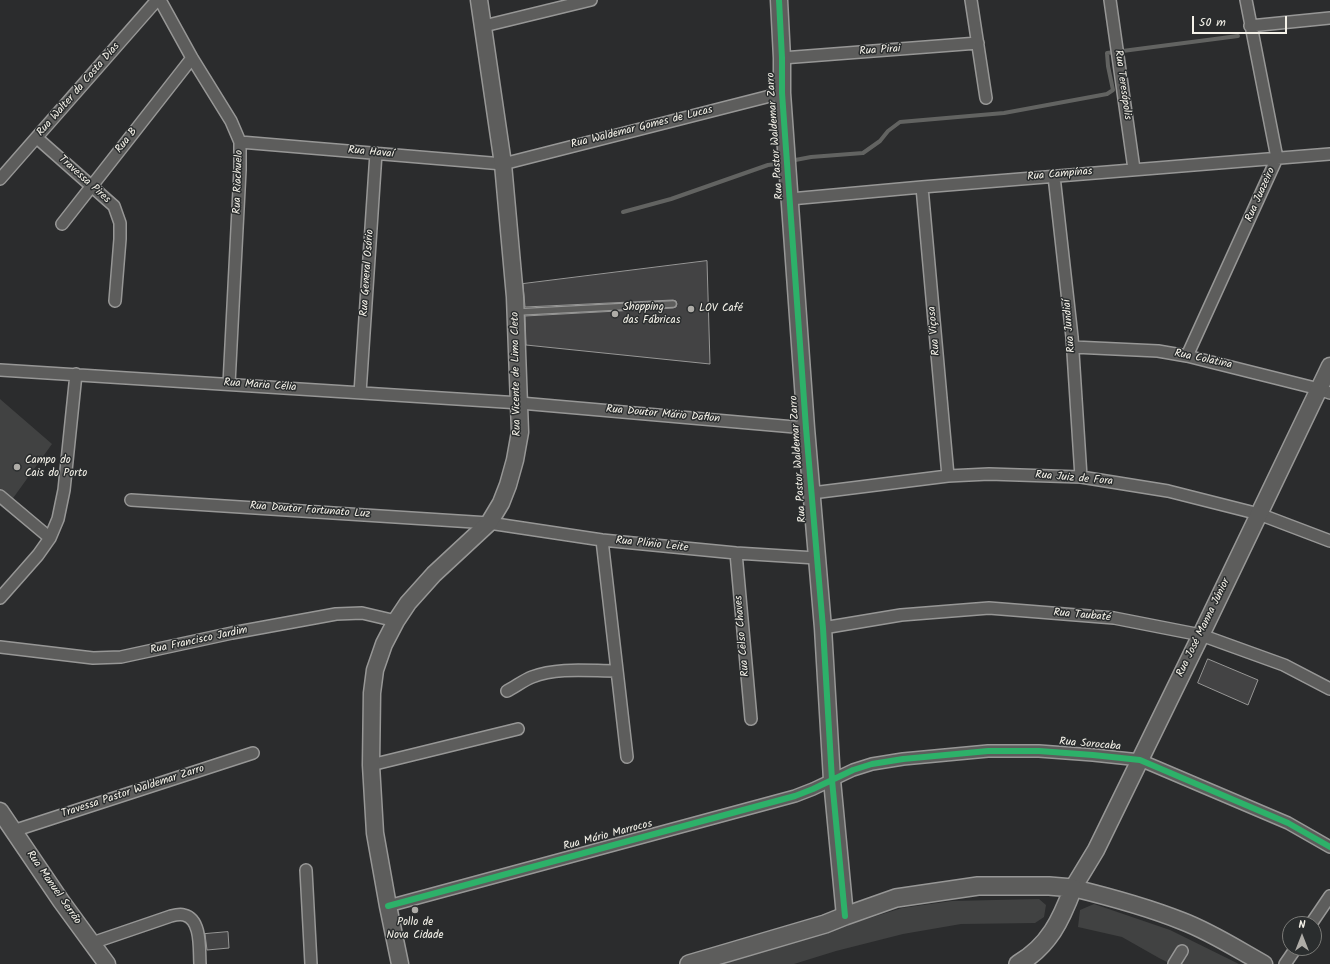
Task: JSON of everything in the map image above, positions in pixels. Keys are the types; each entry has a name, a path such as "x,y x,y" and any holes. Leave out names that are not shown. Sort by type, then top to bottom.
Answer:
{"main road":[{"name":"Rua Vicente de Lima Cleto","path":"400,964 375,833 371,765 372,693 375,670 384,644 396,621 408,603 434,574 489,523 501,503 515,460 520,432 520,403 515,312 503,164 479,0"},
{"name":"Rua Pastor Waldemar Zarro","path":"779,0 782,92 806,428 823,628 832,780 845,916"},
{"name":"Rua José Manna Júnior","path":"1074,888 1096,850 1259,514 1324,391 1330,366"},
{"name":"Rua Manuel Serrão","path":"0,811 12,831 107,964"},
{"path":"689,964 825,924 896,898 978,886 1049,886 1074,888 1128,902 1183,921 1211,934 1264,964"},
{"path":"1018,964 1041,946 1053,932 1063,915 1074,888"}],"street":[{"name":"Rua Riachuelo","path":"158,0 231,122 240,142 240,170 229,384"},
{"name":"Rua Walter da Costa Dias","path":"0,179 158,0"},
{"path":"484,26 591,0"},
{"path":"971,0 986,98"},
{"name":"Rua Teresópolis","path":"1110,0 1134,169"},
{"name":"Rua Juazeiro","path":"1188,356 1277,158 1246,0"},
{"path":"1250,26 1330,18"},
{"name":"Rua Pirai","path":"782,58 978,43"},
{"name":"Rua B","path":"62,224 192,58"},
{"name":"Rua Waldemar Gomes de Lucas","path":"503,164 782,92"},
{"name":"Travessa Pires","path":"37,138 114,206 120,224 115,300"},
{"name":"Rua Havaí","path":"240,142 503,164"},
{"name":"Rua General Osório","path":"360,393 376,154"},
{"name":"Rua Campínas","path":"790,199 1134,169 1330,154"},
{"name":"Rua Jundiaí","path":"1054,176 1072,347 1081,477"},
{"name":"Rua Viçosa","path":"922,187 948,476"},
{"name":"Rua Colatina","path":"1072,347 1158,351 1188,356 1324,391"},
{"name":"Rua Maria Célia","path":"0,370 520,403"},
{"path":"0,598 38,555 50,538 58,519 64,490 76,374"},
{"name":"Rua Doutor Mário Daflon","path":"520,403 806,428"},
{"name":"Rua Juiz de Fora","path":"812,493 948,476 989,474 1081,477 1168,491 1259,514 1330,541"},
{"path":"0,496 50,538"},
{"name":"Rua Doutor Fortunato Luz","path":"131,500 489,523"},
{"name":"Rua Plínio Leite","path":"489,523 602,540 736,553 816,558"},
{"path":"602,540 626,757"},
{"name":"Rua Celso Chaves","path":"736,553 751,719"},
{"name":"Rua Taubaté","path":"823,628 901,615 989,608 1114,618 1201,635 1284,665 1330,689"},
{"name":"Rua Francisco Jardim","path":"0,647 93,658 121,657 160,650 232,633 336,614 362,613 396,621"},
{"path":"508,691 531,677 560,671 616,672"},
{"path":"371,765 518,729"},
{"name":"Rua Sorocaba","path":"832,780 852,770 872,764 946,754 988,751 1038,751 1140,760 1288,823 1330,847"},
{"name":"Travessa Pastor Waldemar Zarro","path":"12,831 253,753"},
{"name":"Rua Mário Marrocos","path":"388,906 795,796 832,780"},
{"path":"306,870 311,964"},
{"path":"1316,916 1330,896"},
{"path":"92,943 171,916 183,914 192,919 196,927 199,941 200,964"},
{"path":"1174,964 1182,951"}],"lane":[{"path":"515,312 672,304"}],"shaded area":[{"name":"Campo do Cais do Porto","path":"0,399 52,444 11,501 0,491"},
{"path":"1039,899 1046,905 1044,917 1035,923 961,924 903,934 836,951 794,964 722,964 902,908 952,901"},
{"path":"1094,904 1170,930 1239,964 1171,964 1122,937 1078,927 1080,910"}],"building":[{"name":"Shopping das Fábricas","path":"707,261 710,364 526,345 525,316 673,308 676,307 677,304 676,301 673,300 525,307 523,284"},
{"path":"1208,659 1258,680 1248,705 1198,683"},
{"path":"228,932 229,948 207,950 205,934"}],"waterway":[{"path":"790,161 811,157 863,153 880,141 888,131 900,122 1004,113 1107,94 1113,90 1107,53 1238,36"},
{"path":"623,212 671,199 768,165 783,163"}],"cycle path":[{"path":"779,0 782,93 806,428 823,628 832,780 845,916"},
{"path":"388,906 795,796 853,770 872,764 903,759 988,751 1039,751 1140,760 1288,823 1330,847"}],"place":[{"name":"LOV Café","path":"691,309"},
{"name":"Shopping das Fábricas","path":"615,314"},
{"name":"Campo do Cais do Porto","path":"17,467"},
{"name":"Pollo de Nova Cidade","path":"415,910"}]}
